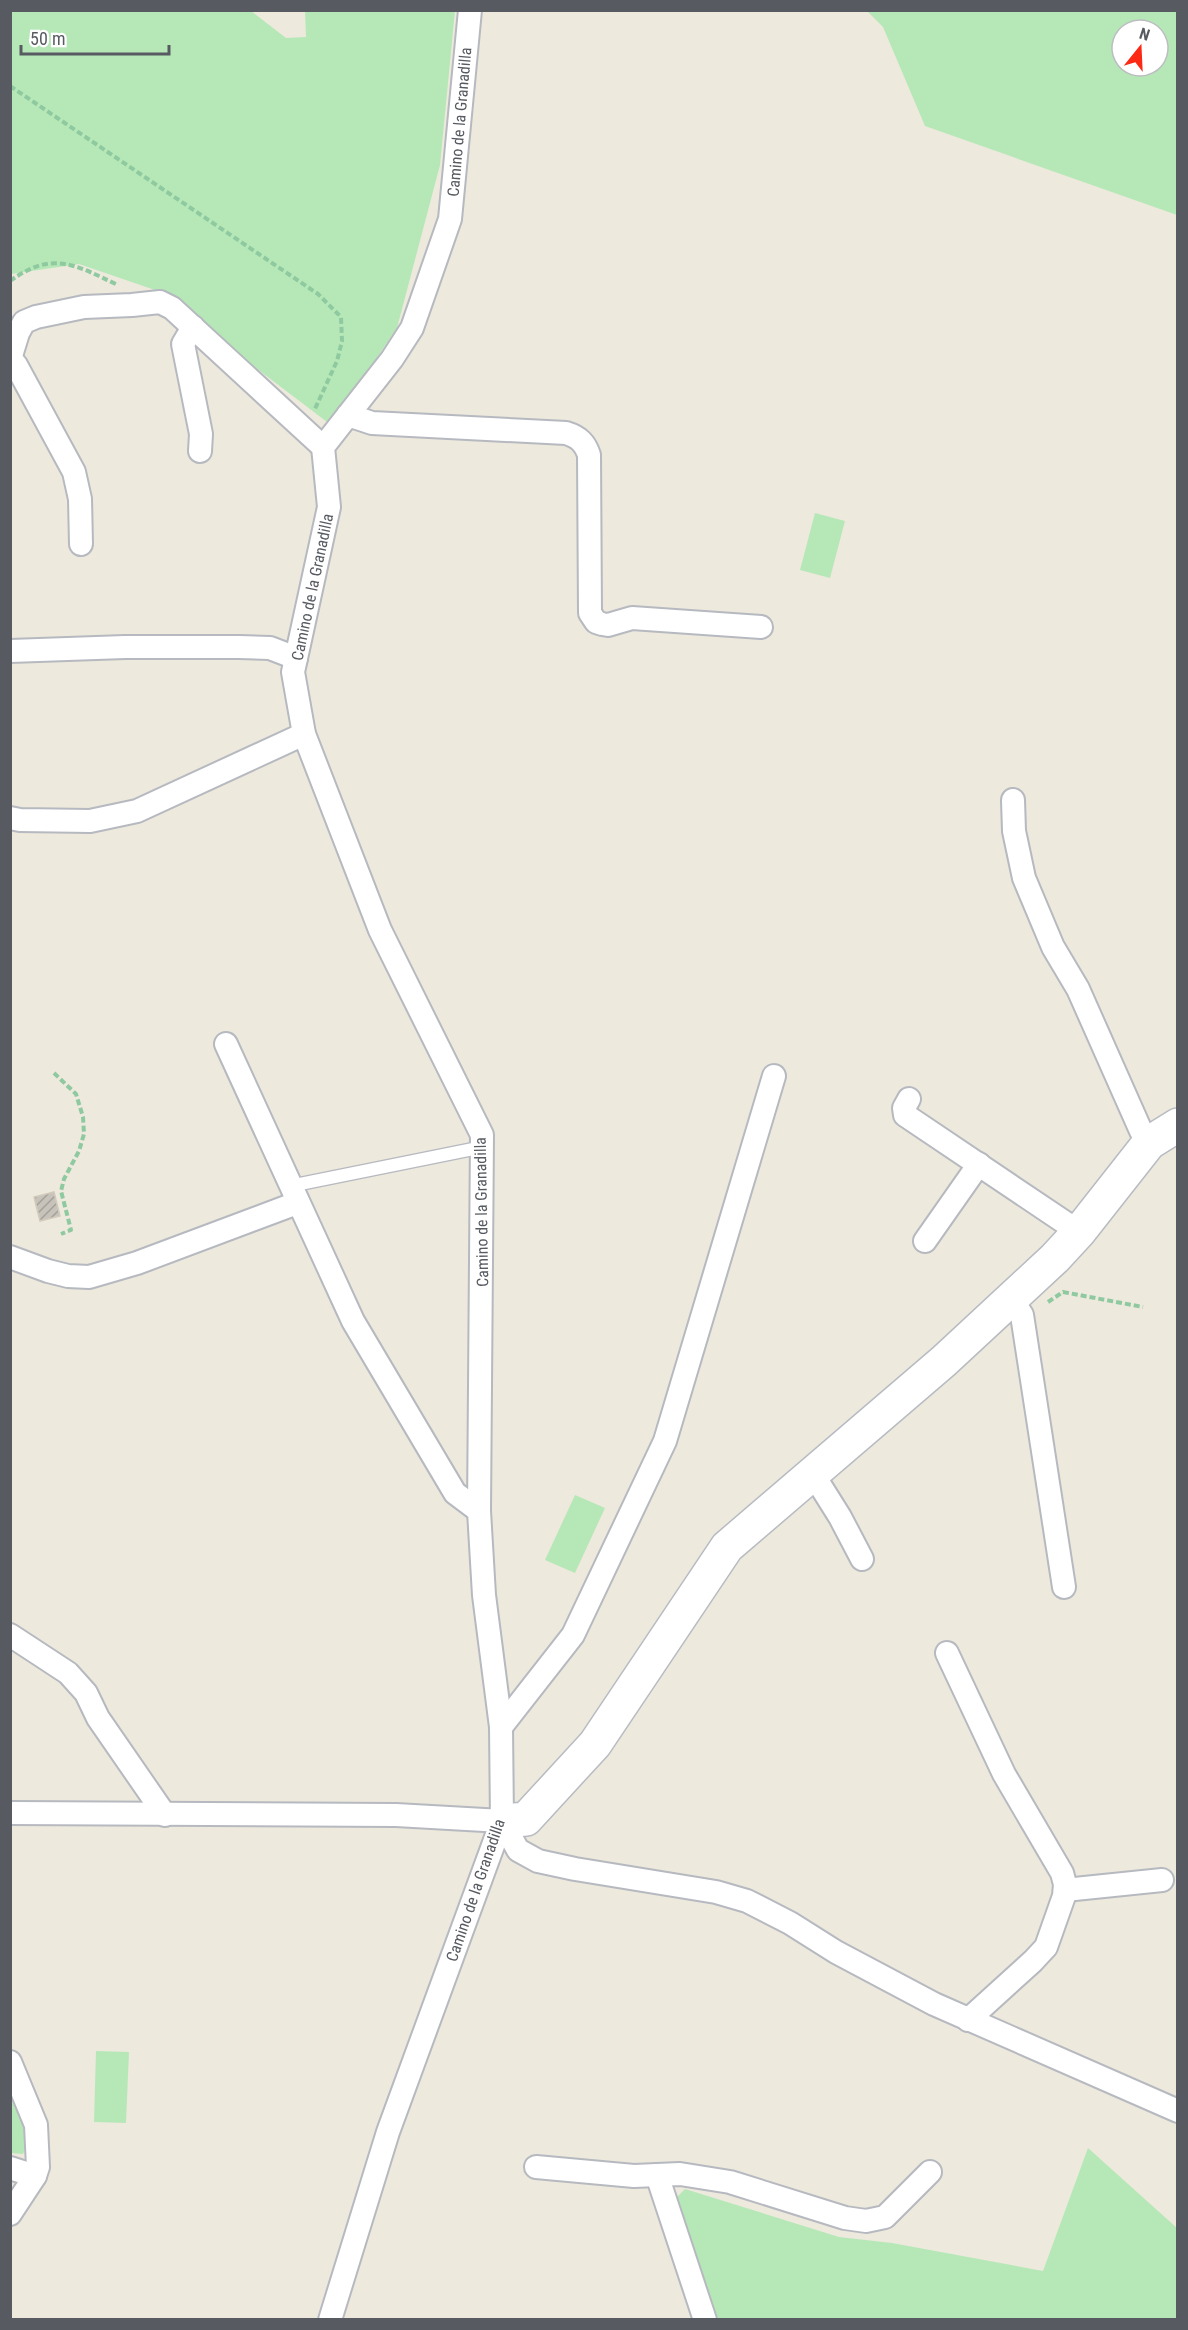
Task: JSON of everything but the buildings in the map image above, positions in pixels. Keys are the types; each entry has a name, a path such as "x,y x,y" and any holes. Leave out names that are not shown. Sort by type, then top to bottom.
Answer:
{"street":[{"name":"Camino de la Granadilla","path":"330,2319 388,2132 502,1821 501,1727 484,1595 479,1511 482,1135 380,930 304,734 293,672 313,589 329,507 316,439 348,415 392,359 412,328 450,219 470,10"},
{"path":"81,544 80,499 74,472 16,365 10,359 24,322 36,317 84,307 160,302 172,308 316,439"},
{"path":"193,327 183,344 201,434 200,451"},
{"path":"348,415 372,423 566,433 574,436 587,447 589,455 590,613 592,618 608,625 632,618 761,627"},
{"path":"10,651 125,647 239,647 270,648 296,658"},
{"path":"10,818 90,820 137,811 304,734"},
{"path":"1013,800 1014,831 1024,878 1053,947 1080,995 1149,1143"},
{"path":"226,1044 293,1195 353,1321 455,1493 479,1511"},
{"path":"501,1727 573,1635 665,1441 774,1076"},
{"path":"909,1099 904,1108 905,1115 1079,1232"},
{"path":"10,1813 396,1815 502,1821 526,1819 595,1744 727,1547 944,1361 1055,1258 1079,1232 1149,1143 1178,1125"},
{"path":"925,1240 978,1164"},
{"path":"10,1257 48,1271 68,1276 89,1277 137,1263 293,1195"},
{"path":"1011,1298 1022,1315 1064,1587"},
{"path":"813,1474 840,1517 862,1559"},
{"path":"10,1635 69,1673 86,1693 98,1718 165,1815"},
{"path":"947,1653 1004,1774 1062,1873 1065,1890 1046,1947 1034,1961 968,2020"},
{"path":"502,1821 518,1850 538,1860 575,1869 716,1892 747,1901 934,2004 1178,2111"},
{"path":"1065,1890 1162,1880"},
{"path":"10,2062 36,2125 38,2167 35,2176 10,2214"},
{"path":"536,2167 609,2175 680,2174 730,2182 845,2218 866,2221 885,2217 930,2172"},
{"path":"10,2168 35,2176"},
{"path":"657,2175 705,2319"}],"lane":[{"path":"293,1195 483,1147"}],"path":[{"path":"10,86 318,294 341,317 342,341 336,361 312,414 316,439"},
{"path":"10,281 27,269 48,263 70,264 123,287"},
{"path":"54,1073 76,1094 81,1105 84,1134 61,1191 71,1230 61,1234"},
{"path":"1045,1304 1063,1292 1143,1307"}],"green space":[{"path":"10,11 251,11 286,38 306,37 305,11 455,11 440,165 397,328 331,425 152,289 79,264 11,274"},
{"path":"867,11 1177,11 1177,215 925,126 883,27"},
{"path":"815,513 845,521 830,578 800,570"},
{"path":"575,1495 605,1508 575,1573 545,1560"},
{"path":"96,2051 129,2052 126,2123 94,2122"},
{"path":"10,2095 29,2140 23,2154 11,2153"},
{"path":"1088,2148 1177,2228 1177,2319 716,2319 677,2197 685,2189 839,2237 892,2243 1043,2271"}]}
